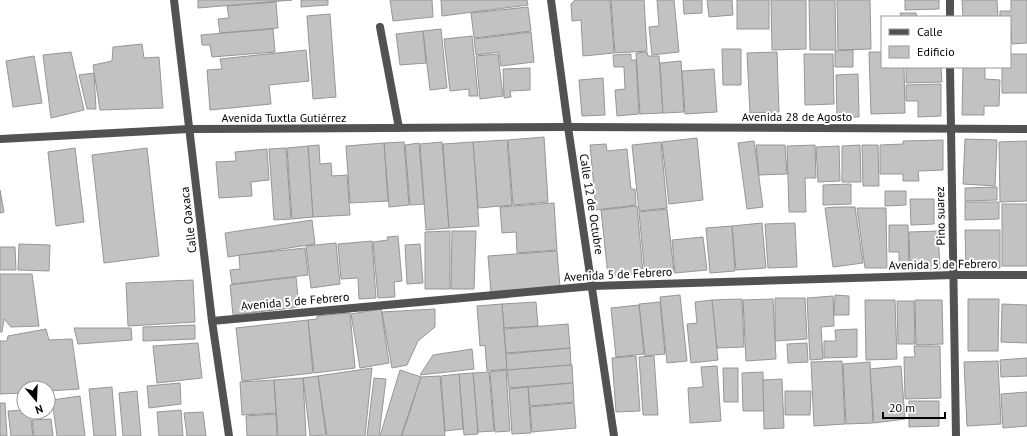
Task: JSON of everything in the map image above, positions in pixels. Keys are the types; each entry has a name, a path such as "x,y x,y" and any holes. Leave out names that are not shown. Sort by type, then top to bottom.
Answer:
{"street":[{"name":"Calle Oaxaca","path":"174,0 212,321 230,436"},
{"name":"Calle 12 de Octubre","path":"551,0 568,127 593,286 614,436"},
{"path":"950,0 950,16"},
{"path":"380,27 399,128"},
{"name":"Pino suarez","path":"950,68 956,436"},
{"name":"Avenida Tuxtla Gutiérrez","path":"0,139 190,129 568,127"},
{"name":"Avenida 28 de Agosto","path":"568,127 1027,129"},
{"name":"Avenida 5 de Febrero","path":"212,321 593,286 953,275 1027,275"}],"building":[{"path":"198,0 292,0 198,8"},
{"path":"301,0 328,0 328,5 301,7"},
{"path":"390,0 432,0 433,17 393,21"},
{"path":"441,0 527,0 528,5 442,16"},
{"path":"575,0 610,0 614,53 583,56 581,20 572,21 571,4"},
{"path":"611,0 644,0 647,51 615,53"},
{"path":"657,0 674,0 679,52 652,55 649,27 659,26"},
{"path":"683,0 702,0 702,13 684,14"},
{"path":"707,0 732,0 733,15 709,17"},
{"path":"737,0 769,0 769,29 737,29"},
{"path":"771,0 806,0 806,49 772,50"},
{"path":"809,0 835,0 836,50 810,50"},
{"path":"837,0 870,0 871,49 838,50"},
{"path":"905,0 939,0 939,9 905,10"},
{"path":"962,0 997,0 998,16 963,16"},
{"path":"1011,0 1027,0 1027,43 1012,44 1011,16 1000,16 1000,11 1011,11"},
{"path":"276,2 278,28 220,33 218,19 229,18 227,6"},
{"path":"528,7 531,31 474,38 471,13"},
{"path":"900,13 916,13 917,16 901,16"},
{"path":"330,14 336,97 313,99 307,16"},
{"path":"273,29 275,52 212,57 210,45 202,45 201,35"},
{"path":"441,29 447,88 430,90 423,31"},
{"path":"423,31 426,63 400,65 396,34"},
{"path":"531,32 534,62 501,66 499,52 476,55 474,39"},
{"path":"472,36 478,96 469,96 469,89 450,91 444,39"},
{"path":"142,44 144,58 159,57 163,108 100,110 93,65 112,61 113,47"},
{"path":"722,49 741,49 741,85 723,85"},
{"path":"306,50 309,81 269,85 271,104 210,110 207,70 222,69 220,59"},
{"path":"853,50 853,67 835,67 835,51"},
{"path":"71,52 84,110 51,118 43,55"},
{"path":"647,52 648,56 659,56 663,113 640,114 636,53"},
{"path":"777,52 779,112 750,113 747,53"},
{"path":"869,52 881,52 881,68 904,68 905,113 871,114"},
{"path":"498,54 503,96 480,99 476,56"},
{"path":"631,54 631,60 636,60 639,114 617,116 615,90 625,89 624,67 614,67 613,55"},
{"path":"804,54 833,54 834,104 805,105"},
{"path":"1011,54 1027,54 1027,93 1002,93 1002,68 1011,68"},
{"path":"34,56 42,103 13,107 6,61"},
{"path":"681,61 684,112 663,113 660,63"},
{"path":"530,68 530,90 510,91 511,97 504,98 503,69"},
{"path":"906,68 941,68 942,82 906,83"},
{"path":"963,68 985,68 985,79 1000,80 999,106 984,106 984,115 962,115"},
{"path":"714,69 717,112 685,114 682,71"},
{"path":"94,73 96,109 87,109 79,75"},
{"path":"858,74 859,117 837,117 836,75"},
{"path":"603,78 605,115 582,116 579,80"},
{"path":"941,84 941,116 918,117 918,101 906,101 906,85"},
{"path":"544,137 548,202 513,205 508,140"},
{"path":"697,138 703,200 669,204 662,142"},
{"path":"965,139 997,140 995,186 963,184"},
{"path":"507,140 512,205 478,208 473,142"},
{"path":"943,140 943,170 918,171 919,181 903,181 903,174 880,174 880,145 903,144 903,141"},
{"path":"754,141 763,207 747,209 738,143"},
{"path":"1027,141 1027,201 1000,202 999,142"},
{"path":"404,142 409,205 389,207 384,143"},
{"path":"442,142 449,228 426,230 420,144"},
{"path":"473,142 479,226 449,228 443,144"},
{"path":"661,142 667,208 639,211 632,145"},
{"path":"384,143 388,201 350,203 346,146"},
{"path":"419,143 424,204 410,205 405,145"},
{"path":"606,144 607,151 627,149 631,189 635,189 636,205 596,210 590,145"},
{"path":"319,145 320,164 331,163 332,176 347,175 350,215 313,217 308,146"},
{"path":"756,145 785,145 787,174 759,175"},
{"path":"815,145 816,178 805,178 806,212 789,212 787,146"},
{"path":"860,145 861,182 842,182 842,146"},
{"path":"862,145 878,145 879,186 863,186"},
{"path":"308,146 313,217 292,219 287,148"},
{"path":"839,146 840,181 818,182 816,147"},
{"path":"75,148 84,222 56,226 48,152"},
{"path":"147,148 159,256 104,263 92,155"},
{"path":"286,148 291,219 274,220 269,149"},
{"path":"267,149 269,180 251,182 252,196 219,198 216,162 236,161 235,152"},
{"path":"851,184 851,204 823,205 823,185"},
{"path":"997,187 997,200 965,201 965,188"},
{"path":"0,190 4,212 0,213"},
{"path":"885,191 906,191 906,205 885,206"},
{"path":"910,199 934,199 934,224 911,225"},
{"path":"965,202 999,202 999,219 965,220"},
{"path":"554,203 557,250 517,253 516,232 502,233 500,207"},
{"path":"1002,204 1027,204 1027,266 1002,266"},
{"path":"637,206 643,273 608,276 601,210"},
{"path":"855,207 863,263 833,267 825,208"},
{"path":"857,208 886,208 887,268 865,268"},
{"path":"667,209 674,273 645,276 639,212"},
{"path":"312,220 315,244 228,257 225,233"},
{"path":"762,223 766,268 736,270 732,226"},
{"path":"795,223 797,267 768,268 765,224"},
{"path":"889,225 908,225 909,269 899,269 899,252 889,252"},
{"path":"732,226 735,271 710,273 706,228"},
{"path":"965,230 1000,230 1000,268 966,268"},
{"path":"450,231 450,289 425,289 425,232"},
{"path":"452,231 476,231 474,289 451,289"},
{"path":"938,231 940,269 910,271 909,232"},
{"path":"398,236 402,281 394,282 395,297 378,298 373,242 388,240 387,237"},
{"path":"703,237 707,270 675,273 672,240"},
{"path":"372,241 376,298 359,299 358,278 341,279 338,244"},
{"path":"336,243 340,284 311,288 306,246"},
{"path":"19,244 50,245 49,271 18,270"},
{"path":"420,244 423,283 407,284 405,245"},
{"path":"0,247 15,247 16,270 0,270"},
{"path":"305,248 308,275 232,284 230,270 240,269 239,255"},
{"path":"557,251 560,287 491,293 488,256"},
{"path":"0,274 32,274 39,326 11,327 4,319 2,332 0,332"},
{"path":"296,277 299,307 233,315 230,285"},
{"path":"193,280 195,322 128,326 126,283"},
{"path":"680,295 687,361 667,363 660,297"},
{"path":"835,295 849,296 849,315 834,315"},
{"path":"833,296 834,326 821,327 823,359 810,360 807,298"},
{"path":"775,298 805,298 807,339 775,341"},
{"path":"742,299 744,347 717,348 712,300"},
{"path":"773,299 776,359 746,361 743,300"},
{"path":"968,299 999,299 998,351 968,351"},
{"path":"712,300 718,360 691,363 687,324 697,323 695,302"},
{"path":"865,300 895,300 897,359 866,360"},
{"path":"915,300 942,300 943,344 916,345"},
{"path":"897,301 914,301 915,344 898,344"},
{"path":"536,302 538,326 504,328 502,304"},
{"path":"660,302 665,354 645,356 639,304"},
{"path":"502,304 507,369 487,371 485,345 480,346 477,306"},
{"path":"1002,304 1027,305 1027,343 1001,342"},
{"path":"639,305 644,354 616,357 611,308"},
{"path":"381,309 389,363 360,368 351,314"},
{"path":"435,309 435,327 418,341 407,365 392,368 382,312"},
{"path":"350,313 355,368 314,373 308,320 317,319 317,316"},
{"path":"308,320 313,373 242,381 236,328"},
{"path":"568,324 570,348 506,353 504,329"},
{"path":"195,325 195,339 143,341 143,327"},
{"path":"74,328 131,328 132,340 78,344"},
{"path":"46,329 49,340 72,339 79,389 56,390 56,380 16,380 16,393 0,394 0,341 7,341 8,336"},
{"path":"857,329 857,357 824,358 824,341 836,341 835,330"},
{"path":"198,343 202,378 157,383 153,346"},
{"path":"807,343 808,362 788,363 787,344"},
{"path":"914,346 940,346 941,398 905,399 904,357 915,357"},
{"path":"570,348 571,365 507,370 506,354"},
{"path":"472,349 474,369 420,375 433,355"},
{"path":"636,356 640,411 616,412 612,358"},
{"path":"654,356 658,415 643,415 639,357"},
{"path":"1027,358 1027,376 1001,377 1000,360"},
{"path":"842,361 845,424 814,426 811,362"},
{"path":"998,361 1001,424 967,426 964,362"},
{"path":"870,362 873,423 846,424 843,364"},
{"path":"572,365 573,383 509,388 507,370"},
{"path":"717,366 721,421 690,423 688,388 703,387 701,367"},
{"path":"901,366 905,419 874,423 870,369"},
{"path":"372,368 365,436 327,436 318,376"},
{"path":"723,368 738,368 738,402 724,402"},
{"path":"400,370 421,377 401,436 380,436"},
{"path":"506,370 510,431 495,432 490,372"},
{"path":"489,372 494,431 478,432 473,373"},
{"path":"763,372 764,411 743,411 742,373"},
{"path":"473,373 478,434 464,435 459,374"},
{"path":"459,374 463,429 445,431 441,376"},
{"path":"318,376 326,435 310,436 303,378"},
{"path":"440,376 445,436 402,436 421,377"},
{"path":"303,378 306,436 278,436 274,380"},
{"path":"374,378 386,379 379,436 367,436"},
{"path":"782,379 784,428 764,429 763,380"},
{"path":"274,380 276,413 242,415 240,382"},
{"path":"180,383 181,404 149,408 147,386"},
{"path":"573,383 574,402 530,406 528,387"},
{"path":"112,387 116,436 94,436 89,389"},
{"path":"528,387 531,433 512,434 509,389"},
{"path":"137,391 141,436 123,436 119,393"},
{"path":"785,391 811,391 810,415 785,415"},
{"path":"1027,392 1027,426 1003,428 1001,394"},
{"path":"80,396 85,436 57,436 55,420 56,420 56,399"},
{"path":"909,401 939,401 939,426 909,427"},
{"path":"0,403 5,403 7,436 0,436"},
{"path":"574,403 576,428 532,432 530,407"},
{"path":"16,410 16,420 31,420 33,436 11,436 8,411"},
{"path":"181,410 183,436 159,436 157,412"},
{"path":"203,412 206,436 187,436 184,413"},
{"path":"276,414 277,436 247,436 246,416"},
{"path":"32,420 51,420 53,436 34,436"}]}
